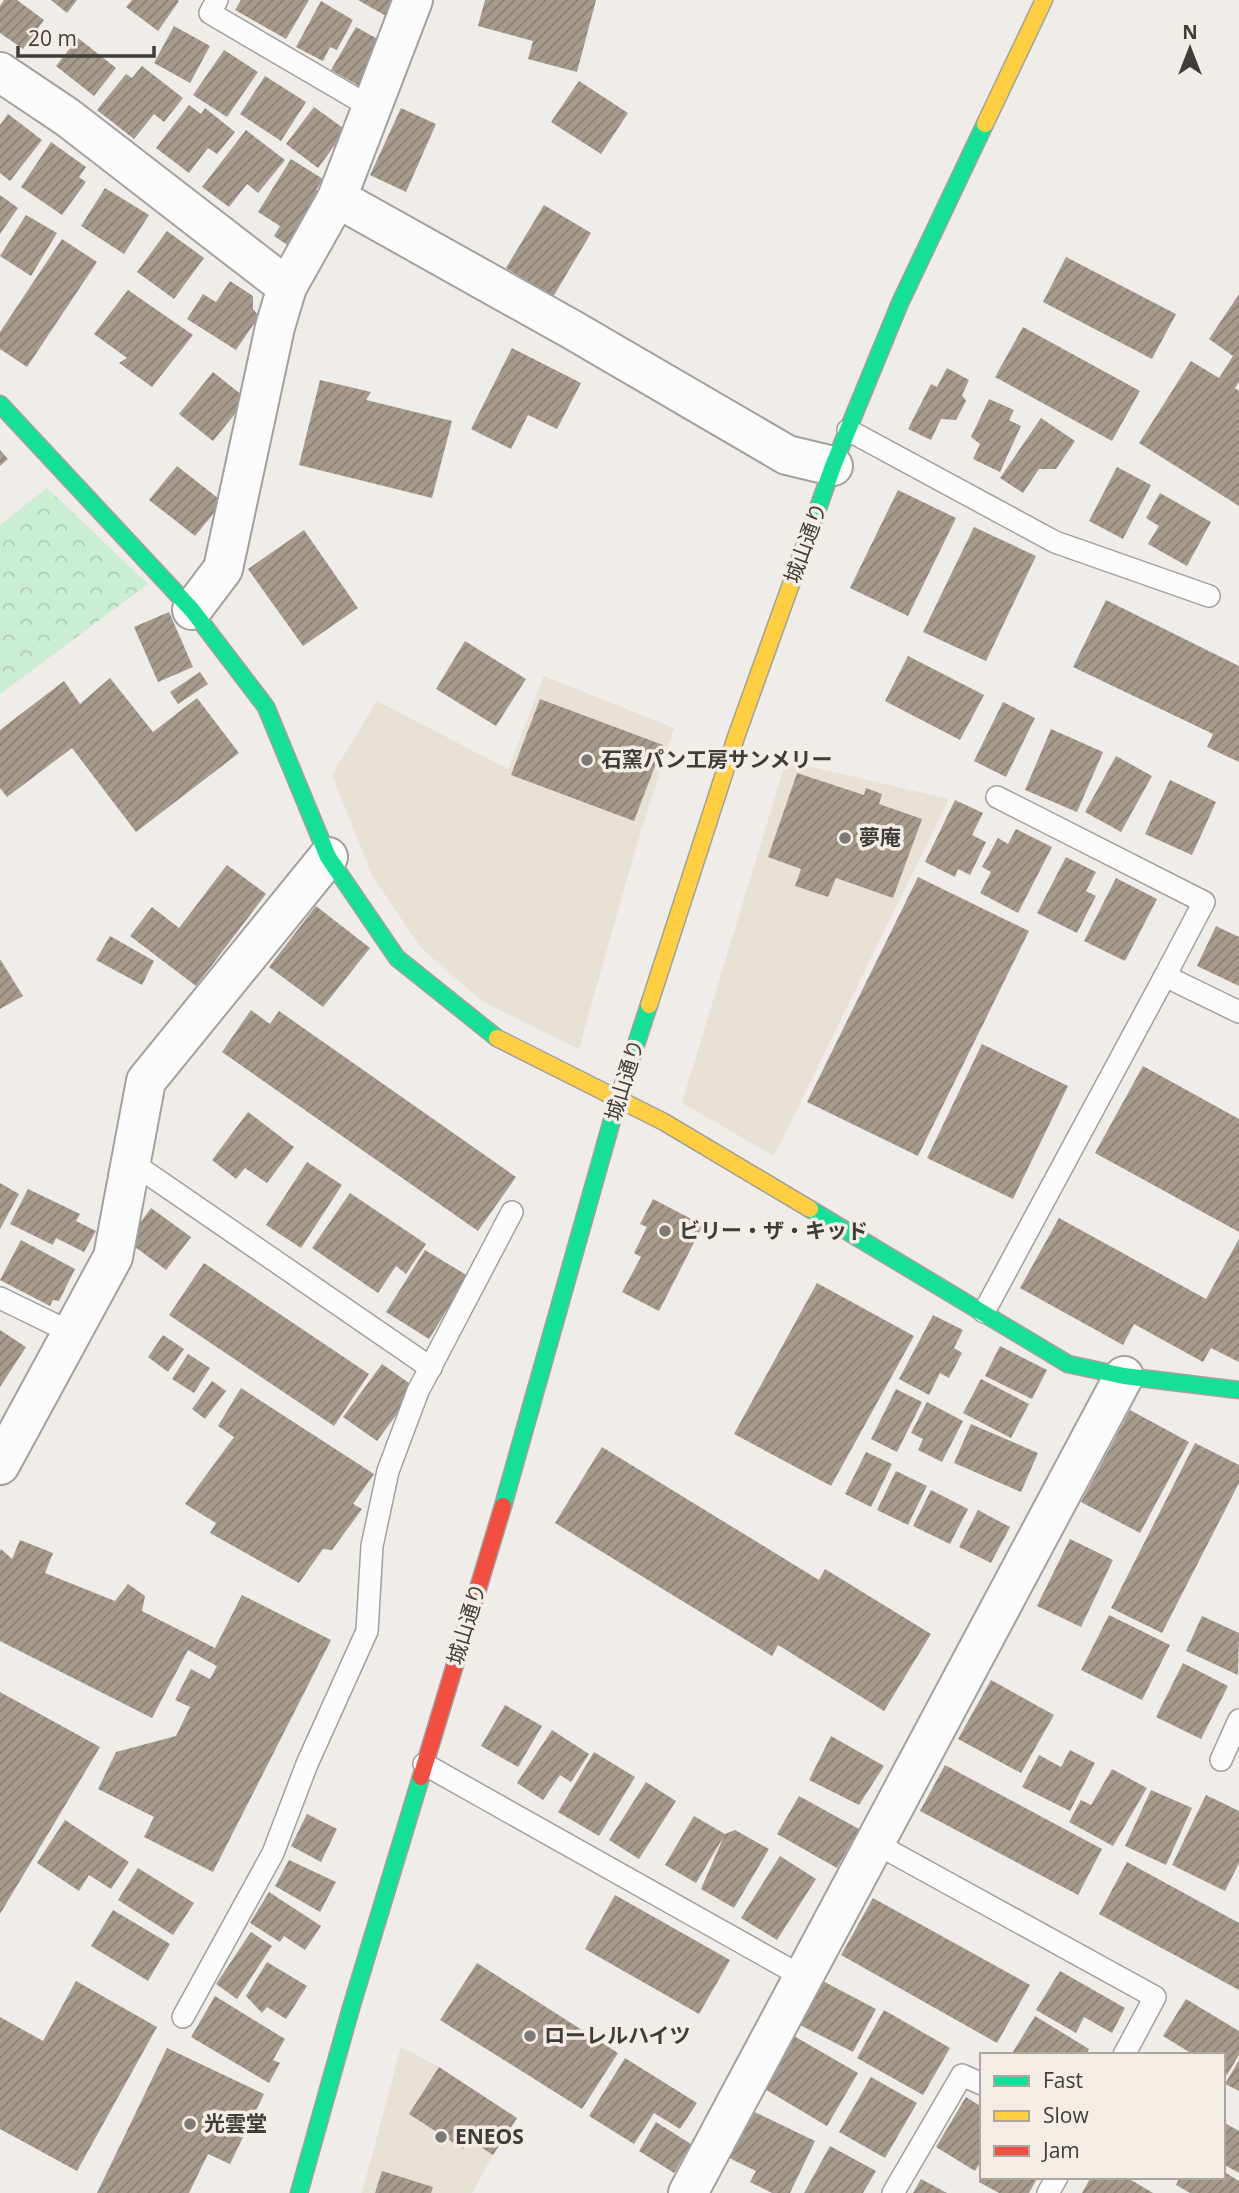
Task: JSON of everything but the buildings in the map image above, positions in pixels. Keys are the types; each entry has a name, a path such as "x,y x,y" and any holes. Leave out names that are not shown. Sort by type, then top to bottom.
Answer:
{"street":[{"path":"192,610 223,569 275,327 287,287 337,198 414,0"},
{"name":"城山通り","path":"299,2193 351,2008 526,1428 618,1099 736,737 833,466 900,303 1044,0"},
{"path":"0,72 67,117 287,287"},
{"path":"337,198 571,329 787,455 833,466"},
{"path":"0,404 192,610 266,707 328,856 397,958 495,1037 664,1122 1068,1364 1124,1376 1239,1390"},
{"path":"0,1465 10,1425 72,1333 113,1257 146,1081 328,856"},
{"path":"689,2192 1124,1376"}],"lane":[{"path":"217,0 210,13 372,108"},
{"path":"848,430 1055,542 1209,596"},
{"path":"984,1312 1204,902 996,797"},
{"path":"1165,976 1239,1012"},
{"path":"131,1162 431,1368"},
{"path":"183,2017 273,1853 307,1764 367,1631 372,1546 388,1471 418,1391 512,1212"},
{"path":"0,1298 72,1333"},
{"path":"1221,1760 1239,1720"},
{"path":"425,1764 803,1977"},
{"path":"875,1843 1156,1997 1125,2053"},
{"path":"894,2193 961,2075 980,2083"}],"shaded area":[{"path":"544,676 674,728 634,854 579,1049 483,1002 421,948 372,875 332,775 377,701 508,769"},
{"path":"786,761 949,799 774,1156 682,1103"},
{"name":"ENEOS","path":"401,2047 439,2067 493,2155 472,2193 362,2193"}],"green space":[{"path":"47,488 148,584 0,694 0,525"}],"traffic: fast":[{"path":"800,559 833,466 900,303 985,124"},
{"path":"0,404 192,610 266,707 328,857 397,958 497,1038"},
{"path":"503,1506 618,1099 649,1005"},
{"path":"810,1209 1068,1364 1124,1376 1239,1390"},
{"path":"299,2193 351,2008 421,1777"}],"traffic: slow":[{"path":"985,124 1044,0"},
{"path":"649,1005 736,737 800,559"},
{"path":"497,1038 664,1122 810,1209"}],"traffic: jam":[{"path":"421,1777 503,1506"}],"place":[{"name":"石窯パン工房サンメリー","path":"587,760"},
{"name":"夢庵","path":"845,838"},
{"name":"ビリー・ザ・キッド","path":"665,1231"},
{"name":"ローレルハイツ","path":"530,2036"},
{"name":"光雲堂","path":"190,2124"},
{"name":"ENEOS","path":"441,2137"}]}
